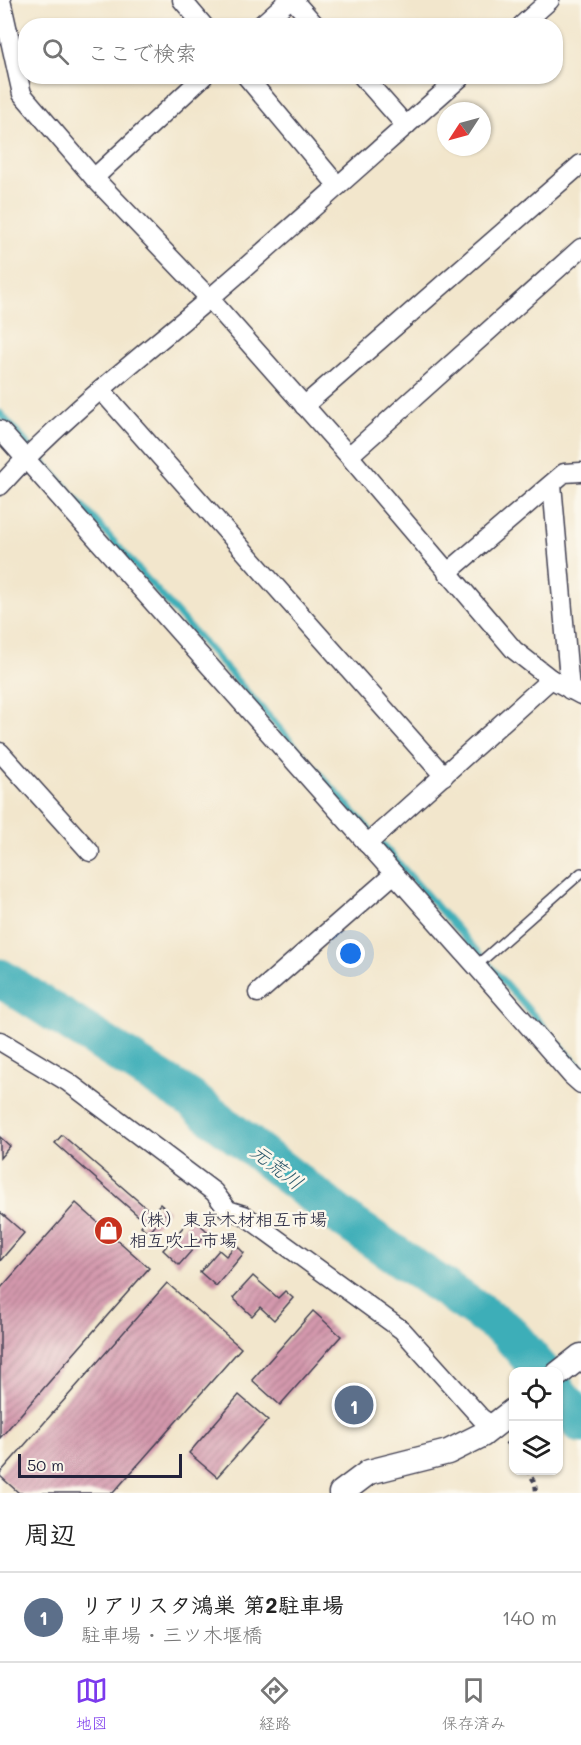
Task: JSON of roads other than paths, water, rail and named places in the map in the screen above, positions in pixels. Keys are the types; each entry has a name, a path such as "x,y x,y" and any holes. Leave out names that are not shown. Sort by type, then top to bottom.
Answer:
{"street":[{"path":"182,0 197,18"},
{"path":"270,18 291,0 308,18"},
{"path":"530,18 550,0"},
{"path":"2,11 18,77"},
{"path":"20,84 22,94 94,178 209,298 349,456 514,650 551,679 575,693"},
{"path":"94,178 195,84"},
{"path":"253,84 338,186"},
{"path":"369,84 406,126"},
{"path":"0,486 25,458 101,390 453,84"},
{"path":"304,406 581,164"},
{"path":"349,456 581,248"},
{"path":"101,390 444,776"},
{"path":"0,430 581,1084"},
{"path":"447,573 564,473 581,472"},
{"path":"552,484 575,693"},
{"path":"367,844 551,679"},
{"path":"0,752 90,852"},
{"path":"258,993 394,874"},
{"path":"0,1041 68,1082 214,1191 228,1210 244,1215 402,1330 481,1418 505,1417"},
{"path":"563,1370 581,1356"},
{"path":"341,1493 369,1472 448,1452 482,1435 505,1417"}],"lane":[{"path":"476,966 581,873"}],"waterway":[{"path":"0,413 581,1069"},
{"name":"元荒川","path":"0,978 189,1098 348,1222 507,1331 538,1367"},
{"name":"元荒川","path":"563,1399 581,1424"}],"place":[{"name":"（株）東京木材相互市場 相互吹上市場","path":"108,1230"},
{"name":"リアリスタ鴻巣 第2駐車場","path":"354,1405"}]}
